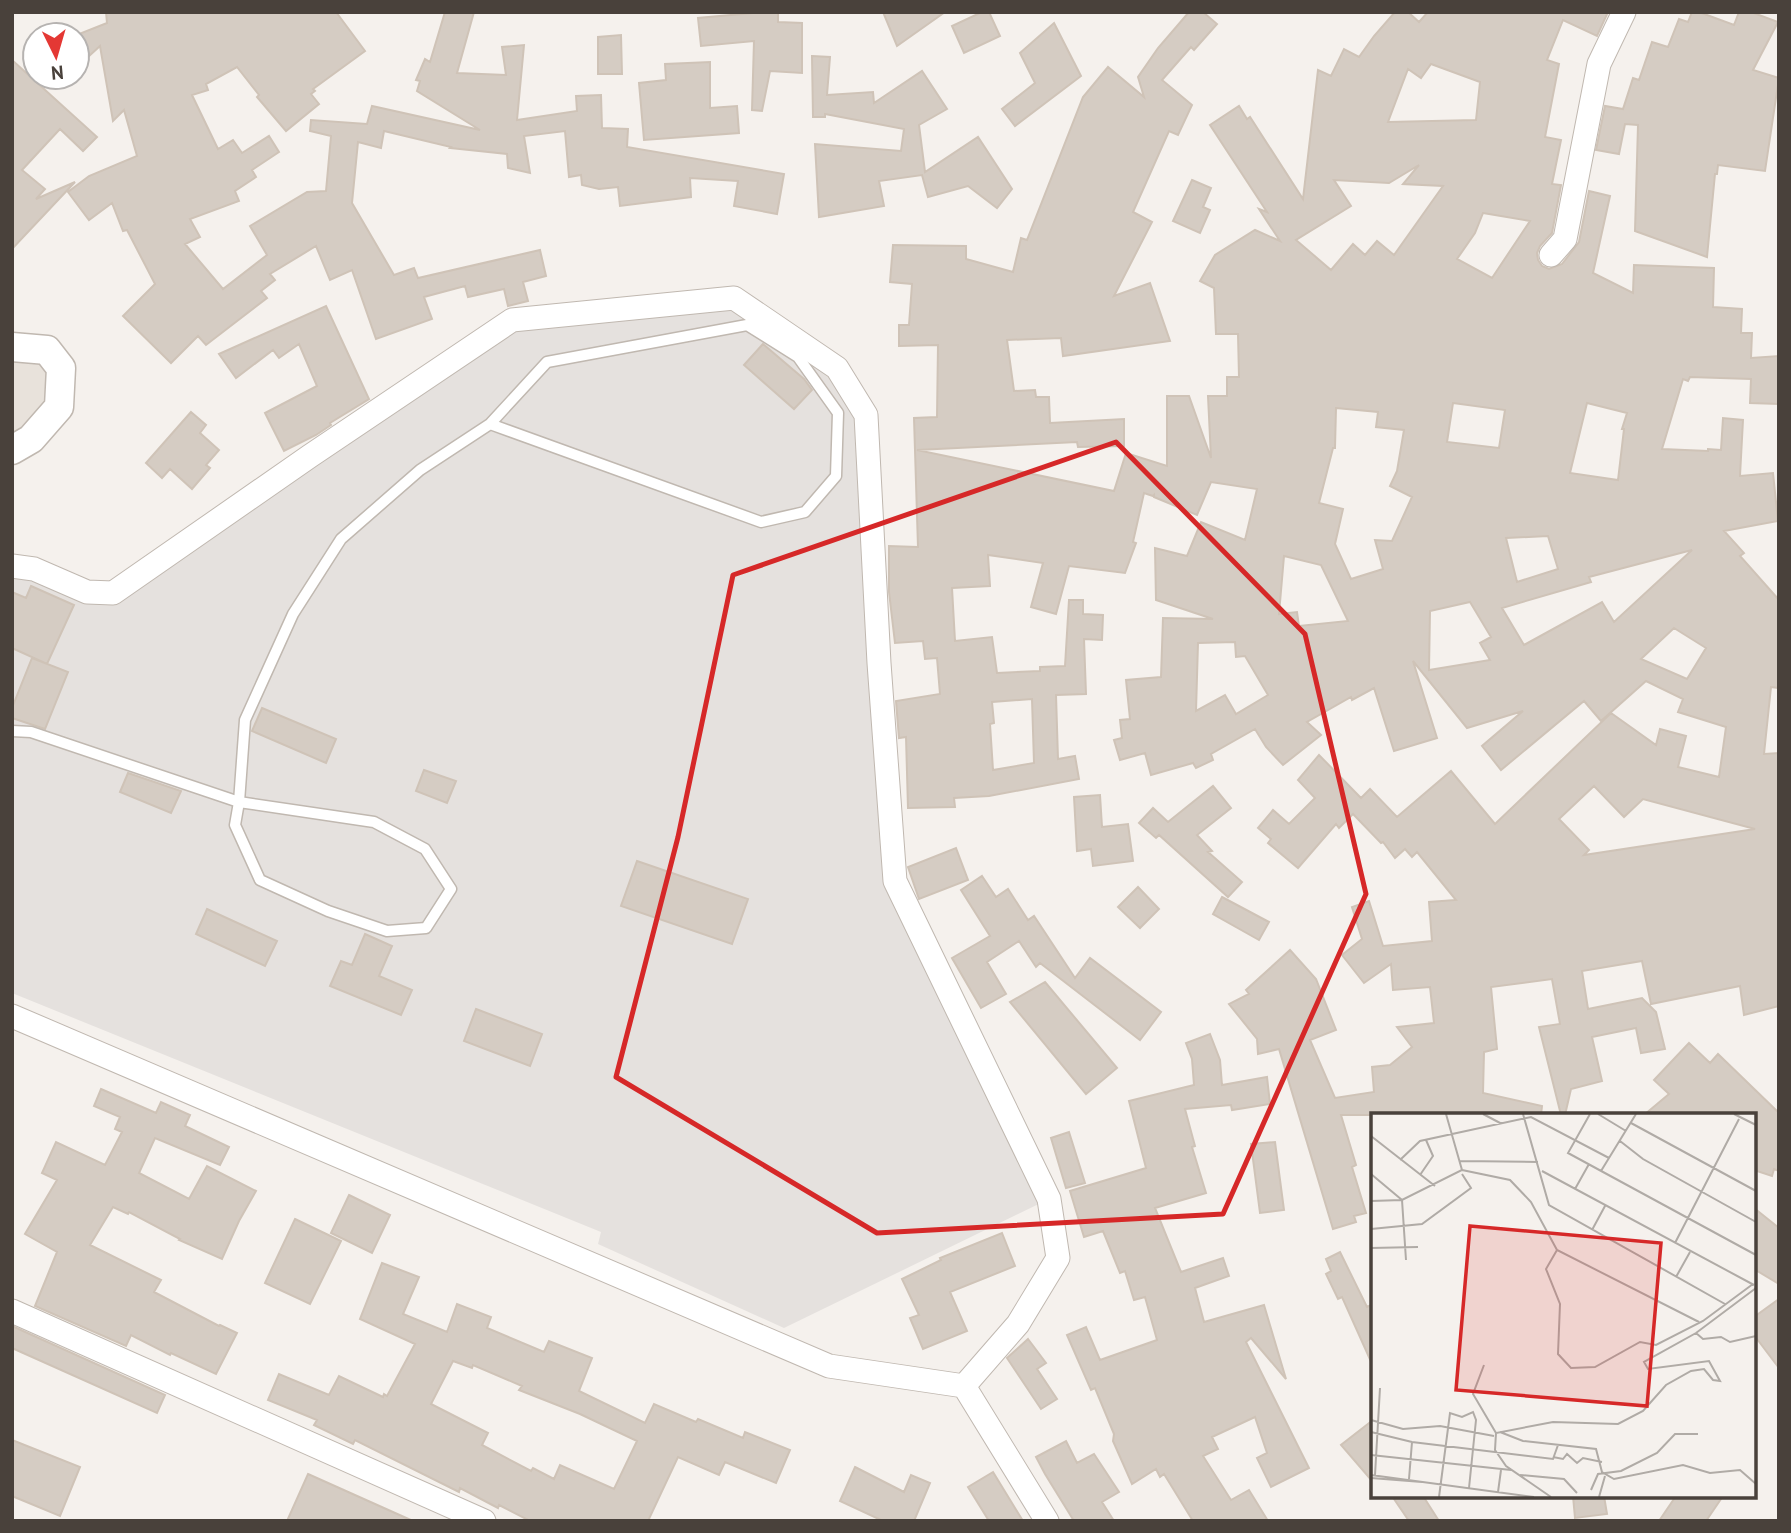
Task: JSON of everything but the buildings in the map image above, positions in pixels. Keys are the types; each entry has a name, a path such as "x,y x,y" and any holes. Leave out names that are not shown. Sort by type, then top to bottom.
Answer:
{"street":[{"path":"1551,255 1565,239 1599,64 1624,12"},
{"path":"12,565 34,569 87,592 113,593 512,320 734,298 837,368 866,415 879,663 895,881 1049,1199 1058,1258 1018,1324 964,1386"},
{"path":"12,347 47,350 61,368 59,407 31,439 12,450"},
{"path":"12,1016 829,1366 964,1386 1047,1521"},
{"path":"12,1311 485,1521"}],"lane":[{"path":"12,731 31,732 239,802 374,822 425,849 451,889 426,928 387,931 328,911 260,880 235,825 239,802 245,720 293,614 341,539 420,470 490,424 547,362 747,325 798,358 838,413 836,476 806,512 761,522 490,424"}],"highlighted area":[{"path":"1116,442 1305,634 1366,894 1223,1214 877,1233 616,1077 678,837 733,575"}],"shaded area":[{"path":"734,298 837,368 866,415 895,881 1049,1199 784,1328 598,1244 601,1232 12,993 12,566 113,593 512,320"},
{"path":"12,347 47,350 59,407 12,450"}]}
